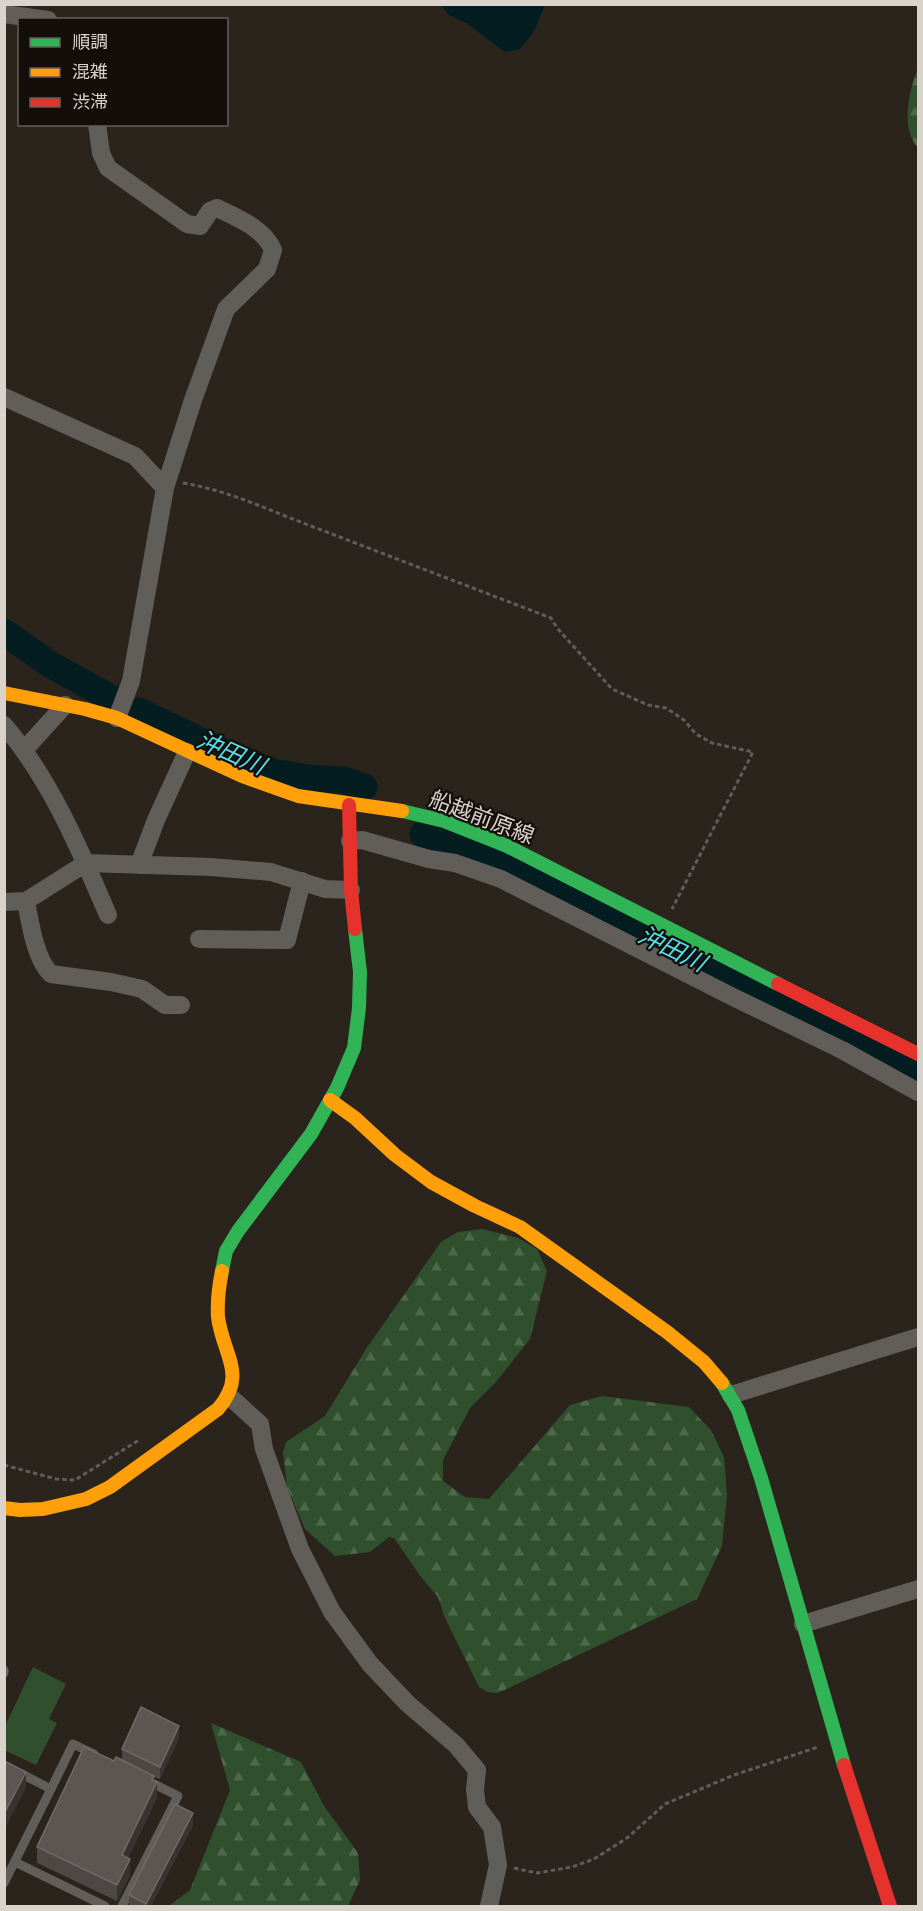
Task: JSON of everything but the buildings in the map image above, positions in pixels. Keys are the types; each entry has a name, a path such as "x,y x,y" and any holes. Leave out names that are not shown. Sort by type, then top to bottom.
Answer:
{"street":[{"path":"4,14 33,18"},
{"path":"97,126 101,153 108,168 187,224 200,226 210,211 217,208 248,224 270,241 273,250 267,269 226,309 206,362 166,484 131,681 117,718"},
{"path":"4,397 135,456 166,484"},
{"name":"船越前原線","path":"4,693 117,718 242,776 298,796 430,817 470,830 517,850 663,927 918,1054"},
{"path":"25,749 65,705"},
{"path":"4,725 25,749 86,863 108,915"},
{"path":"139,865 156,820 187,752"},
{"path":"4,1508 43,1509 86,1499 110,1487 218,1409 229,1396 233,1383 232,1368 222,1339 218,1315 221,1268 226,1251 238,1231 311,1134 337,1088 354,1048 359,1008 360,972 351,890 349,805"},
{"path":"351,841 362,840 419,856 455,863 501,879 720,991 842,1050 918,1092"},
{"path":"4,902 26,901 86,863 211,867 271,872 325,888 351,890"},
{"path":"199,939 287,940 302,881"},
{"path":"26,901 31,929 45,968 51,974 111,982 142,989 165,1005 181,1005"},
{"path":"330,1100 431,1182 520,1227 667,1332 704,1362 720,1379 738,1410 761,1478 836,1740 890,1906"},
{"path":"730,1395 918,1336"},
{"path":"229,1396 260,1424 264,1449 300,1549 332,1612 370,1664 408,1704 456,1745 477,1770 475,1790 477,1807 492,1827 498,1865 489,1906"},
{"path":"803,1624 918,1589"}],"lane":[{"path":"4,1883 73,1744 105,1760"},
{"path":"4,1765 51,1789"},
{"path":"122,1906 178,1796 136,1775"},
{"path":"15,1862 105,1906"}],"path":[{"path":"166,484 203,486 241,497 551,618 557,628 612,689 648,705 666,708 684,720 696,734 712,743 753,752 663,927"},
{"path":"4,1465 56,1479 75,1480 146,1436"},
{"path":"498,1865 537,1874 572,1867 594,1859 627,1838 665,1804 734,1775 807,1752 836,1740"}],"green space":[{"path":"918,68 918,148 909,130 908,109"},
{"path":"482,1229 518,1238 537,1249 547,1271 530,1339 495,1383 470,1408 443,1460 443,1481 465,1497 489,1499 570,1405 602,1396 689,1407 711,1430 724,1457 727,1495 722,1546 697,1599 498,1693 488,1692 479,1687 445,1618 438,1597 394,1538 389,1537 370,1552 335,1556 305,1529 287,1487 283,1452 286,1442 325,1416 366,1349 441,1242 458,1232"},
{"path":"33,1667 66,1684 49,1719 57,1723 36,1765 4,1750 5,1726"},
{"path":"211,1723 301,1762 324,1806 358,1853 360,1880 348,1906 169,1906 190,1890 230,1790"}],"water":[{"path":"440,5 545,5 534,31 520,49 505,52 468,24 449,15"}],"waterway":[{"name":"沖田川","path":"4,632 51,665 113,699"},
{"name":"沖田川","path":"138,711 224,752 273,772 307,778 344,780 364,787"},
{"name":"沖田川","path":"423,834 445,843 467,847 918,1071"}],"traffic: fast":[{"path":"402,811 444,821 507,846 778,984"},
{"path":"222,1271 226,1251 238,1231 311,1134 337,1088 354,1048 359,1008 360,972 355,929"},
{"path":"722,1383 738,1410 761,1478 844,1765"}],"traffic: slow":[{"path":"4,693 85,709 117,718 242,776 298,796 402,811"},
{"path":"330,1100 431,1182 520,1227 667,1332 704,1362 722,1383"},
{"path":"4,1508 43,1509 86,1499 110,1487 218,1409 227,1397 233,1375 218,1317 222,1271"}],"traffic: jam":[{"path":"349,805 351,890 355,929"},
{"path":"778,984 918,1054"},
{"path":"844,1765 890,1906"}]}
